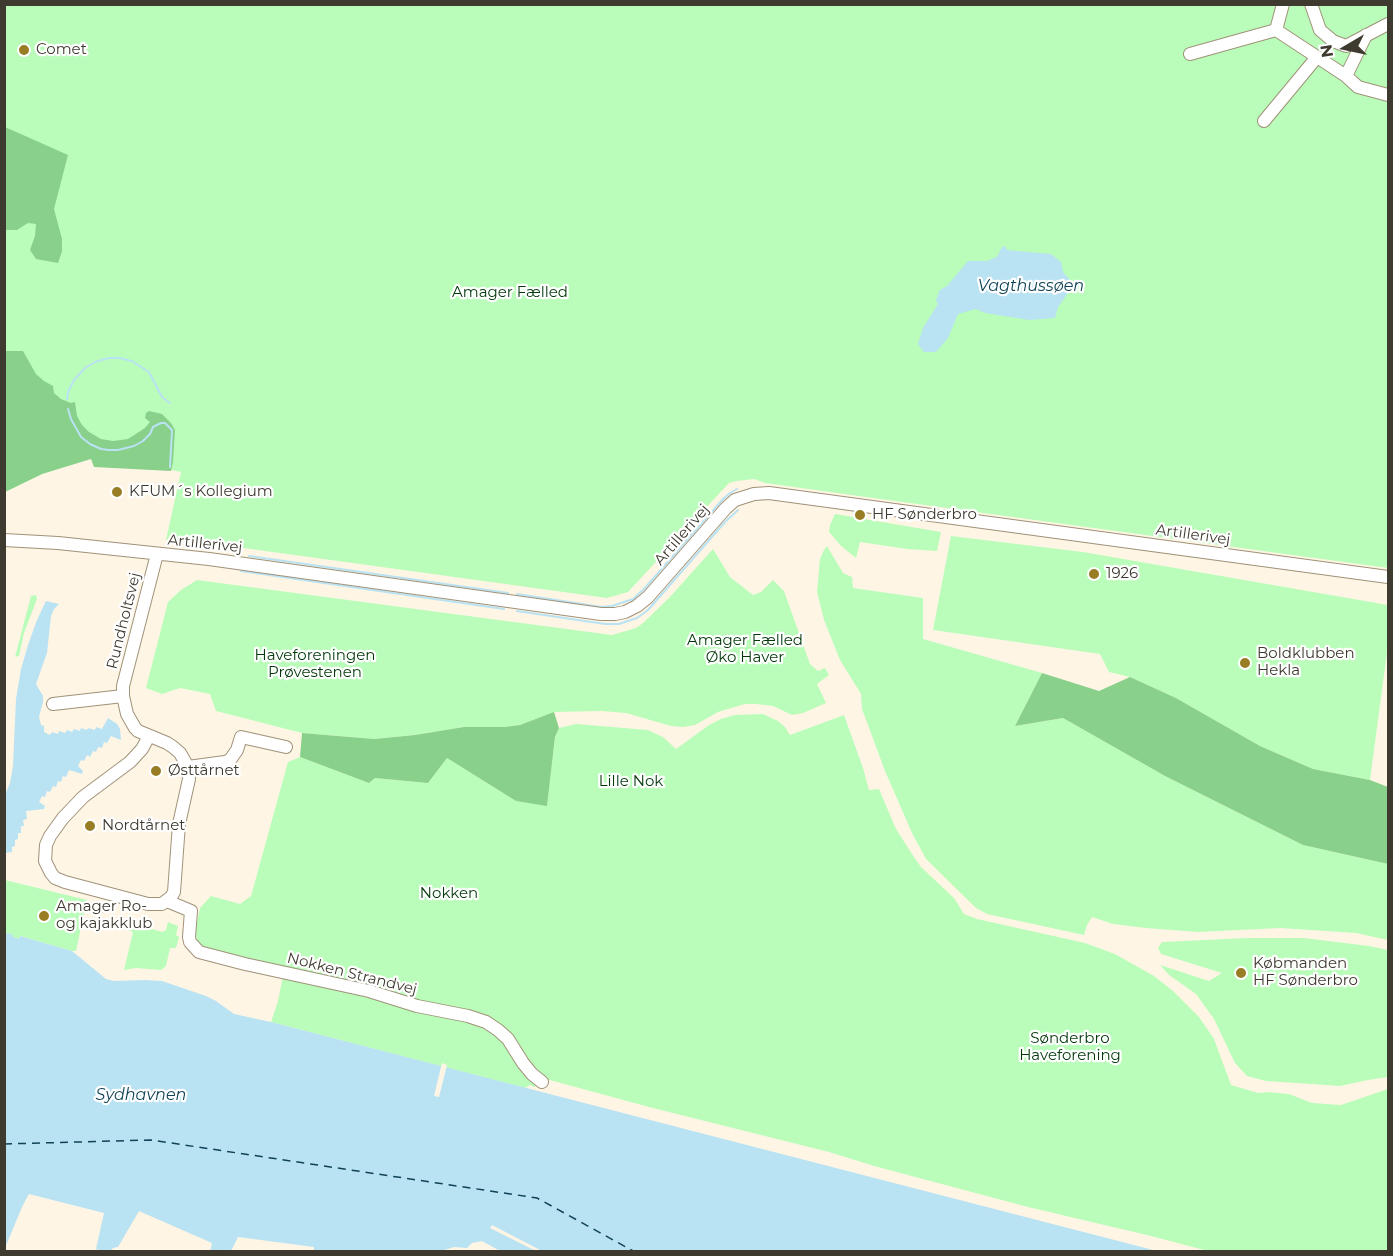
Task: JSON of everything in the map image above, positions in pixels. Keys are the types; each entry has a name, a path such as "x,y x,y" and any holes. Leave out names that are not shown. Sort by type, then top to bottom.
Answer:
{"street":[{"path":"1276,30 1283,4"},
{"path":"1311,4 1320,30 1333,41 1346,46 1389,24"},
{"path":"1190,54 1276,30 1346,76 1358,87 1389,95"},
{"path":"1346,76 1366,35"},
{"path":"1264,121 1317,57"},
{"name":"Artillerivej","path":"4,540 58,543 209,559 601,614 615,614 637,606 648,597 735,500 754,494 769,493 1389,577"},
{"name":"Rundholtsvej","path":"156,554 123,686 123,696 127,714 138,731 173,747 180,753 188,767"},
{"path":"53,704 123,696"},
{"path":"149,736 142,749 130,762 83,797 50,836 46,845 45,861 55,878 148,904 155,905 167,901 175,887 179,824 189,779 188,767 230,760 242,737 286,747"},
{"name":"Nokken Strandvej","path":"167,901 191,911 190,942 200,952 369,991 417,1006 486,1022 508,1039 528,1068 542,1082"}],"green space":[{"name":"Amager Fælled","path":"4,5 1388,5 1388,568 765,483 754,479 729,483 628,592 607,598 229,546 166,540 181,472 136,462 95,455 42,474 5,492"},
{"path":"5,127 68,155 54,209 62,239 62,251 58,263 36,259 30,250 36,224 28,223 17,230 5,230"},
{"path":"5,351 23,351 36,374 53,386 54,393 61,399 71,403 75,402 77,416 82,425 101,439 113,441 128,439 150,422 145,418 146,413 149,411 162,414 175,430 171,471 94,467 91,459 42,474 5,492"},
{"path":"835,514 941,532 937,551 860,542 856,558 829,532"},
{"name":"Boldklubben Hekla","path":"951,536 1083,552 1388,605 1388,645 1370,780 1313,769 1260,746 1176,698 1130,677 1109,672 1100,654 933,630"},
{"path":"827,546 843,573 852,577 853,588 923,598 923,639 1042,673 1015,726 1063,718 1165,776 1303,845 1388,864 1388,940 1356,933 1280,928 1198,932 1146,928 1113,924 1092,917 1084,935 987,914 976,908 926,859 885,771 862,709 861,694 840,660 824,620 817,592 820,559"},
{"name":"Haveforeningen Prøvestenen","path":"713,549 730,577 753,595 761,592 773,580 784,591 810,664 818,671 825,668 829,675 817,684 826,703 792,715 773,706 745,704 718,712 695,725 683,727 671,726 626,713 555,712 520,725 464,727 374,739 302,733 216,711 210,694 180,688 162,694 146,688 168,602 197,580 612,635 636,628 643,623"},
{"path":"36,595 37,599 24,633 19,656 15,657 31,596"},
{"path":"1042,673 1099,691 1130,677 1176,698 1260,746 1313,769 1370,780 1388,787 1388,864 1303,845 1165,776 1063,718 1015,726"},
{"path":"554,712 559,728 555,737 547,806 516,801 447,758 428,783 375,778 369,783 300,757 302,733 374,739 464,727 520,725"},
{"path":"763,714 778,721 790,735 844,715 869,790 879,789 896,829 912,854 921,867 954,898 964,914 977,919 1085,943 1115,954 1154,976 1199,1017 1214,1039 1231,1085 1258,1093 1289,1094 1312,1103 1341,1105 1388,1089 1388,1251 1208,1251 1028,1207 829,1152 546,1079 502,1027 369,987 202,947 197,941 195,931 200,908 211,896 240,904 251,896 288,762 300,757 369,783 375,778 428,783 447,758 516,801 547,805 555,737 559,728 576,724 648,730 663,737 676,749 721,719 735,715"},
{"name":"Amager Ro- og kajakklub","path":"5,880 87,900 76,951 20,936 19,939 12,937 12,934 5,933"},
{"path":"168,922 178,926 176,935 179,937 176,948 170,948 166,966 161,970 136,968 124,970 133,932 128,930 130,925 162,932 166,930"},
{"path":"1304,938 1388,950 1388,1077 1340,1086 1266,1081 1247,1076 1235,1063 1214,1019 1196,994 1169,975 1160,965 1209,981 1222,973 1161,954 1158,948 1162,942"},
{"path":"283,976 486,1026 500,1038 538,1085 525,1088 271,1022"}],"water":[{"name":"Vagthussøen","path":"1005,246 1007,250 1051,254 1061,262 1063,272 1070,280 1070,290 1058,307 1055,318 1029,320 985,313 976,309 958,314 948,338 936,352 924,352 918,344 923,328 938,304 936,301 940,290 947,286 968,261 987,261 997,257 1002,247"},
{"path":"46,601 59,604 51,616 47,653 36,684 43,696 39,717 41,725 44,726 44,732 50,735 52,732 58,734 59,731 72,732 74,729 80,731 81,728 102,729 108,718 120,729 121,740 111,736 107,743 104,742 102,748 98,747 90,757 87,755 84,761 81,760 78,766 83,771 82,774 69,770 61,782 58,781 56,787 53,786 50,792 47,791 45,797 42,796 39,802 45,806 44,809 26,811 27,819 23,820 24,826 21,826 21,833 18,833 18,839 15,840 12,852 5,853 5,795 13,766 16,699 28,645"},
{"name":"Sydhavnen","path":"5,933 12,934 13,937 19,939 20,936 72,951 106,979 162,981 206,996 234,1014 1157,1251 502,1252 482,1241 472,1243 467,1248 454,1247 441,1251 314,1252 314,1247 238,1237 231,1251 210,1252 212,1243 139,1211 118,1247 111,1251 101,1251 96,1249 104,1213 29,1194 5,1248"}],"pier":[{"path":"442,1063 447,1065 439,1097 434,1096"},
{"path":"492,1225 542,1251 536,1251 490,1228"}],"waterway":[{"path":"67,399 74,380 85,368 108,358 119,358 132,361 149,372 162,397 170,403"},
{"path":"68,409 81,437 101,449 118,450 134,446 143,441 153,427 165,423 172,430 170,467"},
{"path":"517,594 601,607 633,599 723,499 737,489"},
{"path":"517,611 605,624 619,624 637,618 648,610 738,510"},
{"path":"249,556 508,593"},
{"path":"241,571 504,609"}],"ferry route":[{"path":"4,1144 151,1140 537,1198 635,1252"}],"place":[{"name":"Comet","path":"24,50"},
{"name":"KFUM´s Kollegium","path":"117,492"},
{"name":"HF Sønderbro","path":"860,515"},
{"name":"1926","path":"1094,574"},
{"name":"Boldklubben Hekla","path":"1245,663"},
{"name":"Østtårnet","path":"156,771"},
{"name":"Nordtårnet","path":"90,826"},
{"name":"Amager Ro- og kajakklub","path":"44,916"},
{"name":"Købmanden HF Sønderbro","path":"1241,973"}],"park label":[{"name":"Amager Fælled Øko Haver","path":"745,650"},
{"name":"Lille Nok","path":"631,782"},
{"name":"Nokken","path":"449,894"},
{"name":"Sønderbro Haveforening","path":"1070,1048"}]}
